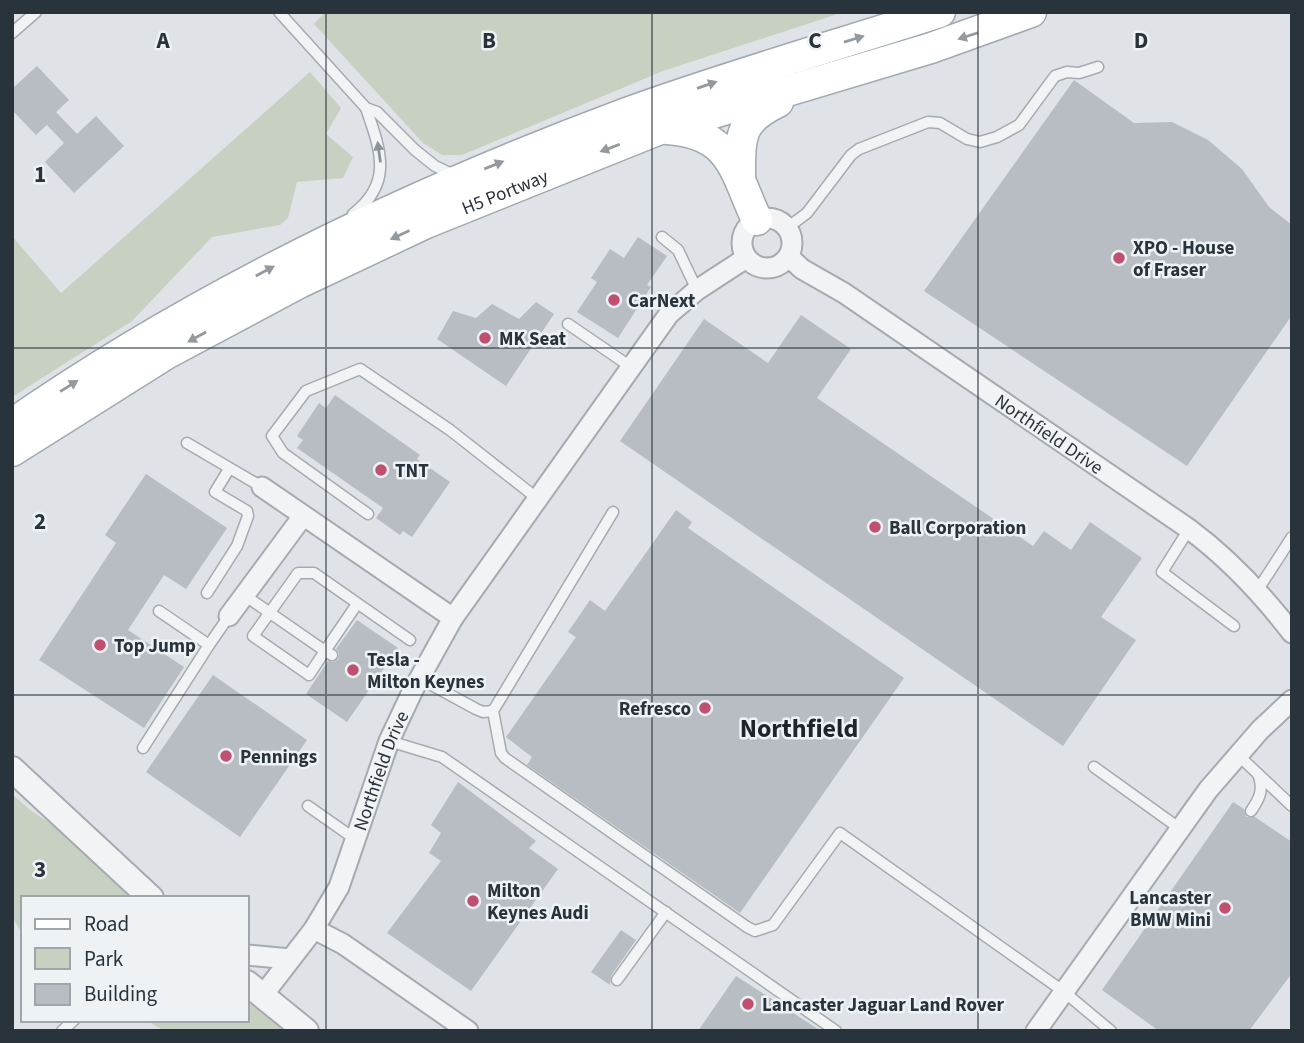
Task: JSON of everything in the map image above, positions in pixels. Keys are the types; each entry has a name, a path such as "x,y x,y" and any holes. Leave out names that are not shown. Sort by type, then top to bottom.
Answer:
{"main road":[{"name":"H5 Portway","path":"12,424 194,310 319,244 461,179 538,147 689,91 940,12"},
{"name":"H5 Portway","path":"12,451 100,393 166,354 299,283 426,223 660,128 931,48 1031,12"},
{"path":"740,175 740,150 744,132 752,116 822,81"},
{"path":"660,128 684,130 718,146 740,175 757,220"}],"street":[{"path":"774,219 787,228 792,242 789,257 776,267 768,269 752,264 746,257 742,244 743,236 746,229 757,220 774,219"},
{"name":"Northfield Drive","path":"255,989 290,959 314,929 339,887 389,741 419,678 453,618 669,313 697,290 746,257"},
{"name":"Northfield Drive","path":"789,257 802,269 845,293 1189,529 1210,545 1257,592 1292,633"},
{"path":"262,487 453,618"},
{"path":"229,616 303,516"},
{"path":"1036,1031 1208,790 1259,730 1292,700"},
{"path":"12,769 149,896"},
{"path":"314,929 343,944 468,1031"},
{"path":"248,954 290,959"},
{"path":"255,989 306,1031"}],"lane":[{"path":"12,33 36,12"},
{"path":"279,12 366,107 377,112 435,166 461,179"},
{"path":"787,228 807,213 851,155 859,149 928,122 940,122 967,139 980,142 997,137 1019,125 1055,76 1098,67"},
{"path":"319,244 362,208 377,185 380,156 366,107"},
{"path":"662,237 678,250 697,290"},
{"path":"568,324 631,367"},
{"path":"368,514 283,453 272,436 306,391 360,369 450,429 538,499"},
{"path":"187,443 262,487"},
{"path":"207,593 237,546 248,516 247,511 215,492 229,469"},
{"path":"613,512 493,711 501,753 505,758 755,931 773,925 840,833 1063,991 1111,1031"},
{"path":"1189,529 1162,572 1234,625"},
{"path":"1257,592 1292,537"},
{"path":"357,604 342,634 313,676 253,636 298,573 314,573 410,640"},
{"path":"244,596 270,613 325,658"},
{"path":"159,611 209,645"},
{"path":"143,748 229,616"},
{"path":"419,678 476,709 493,711"},
{"path":"389,741 442,757 836,1031"},
{"path":"1238,755 1292,806"},
{"path":"1094,766 1179,828"},
{"path":"1251,811 1261,795 1262,785 1258,774"},
{"path":"309,806 355,839"},
{"path":"617,980 666,912"}],"green space":[{"path":"325,12 844,12 663,71 462,155 442,155 423,143 314,24"},
{"path":"310,72 341,108 326,134 353,157 343,178 297,182 288,218 280,225 212,237 132,321 12,397 12,236 61,293"},
{"path":"12,794 30,810 76,840 133,896 21,896 21,932 12,916"},
{"path":"248,997 291,1031 164,1031 149,1022 248,1022"}],"building":[{"path":"37,66 69,100 56,112 77,134 96,116 124,146 74,193 45,162 64,143 47,125 36,135 12,110 12,89"},
{"name":"XPO - House of Fraser","path":"1074,80 1134,123 1172,122 1208,140 1242,169 1269,207 1292,225 1292,315 1187,466 924,291"},
{"name":"CarNext","path":"638,237 667,256 647,285 651,287 618,338 577,312 597,282 591,278 610,249 624,258"},
{"path":"536,302 554,314 506,386 437,339 453,311 476,318 492,304 519,319"},
{"name":"Ball Corporation","path":"801,315 851,349 817,398 1033,546 1044,531 1071,550 1090,522 1142,558 1101,617 1136,640 1063,746 620,441 704,319 768,363"},
{"name":"TNT","path":"335,395 420,455 417,459 450,482 412,537 403,531 400,535 376,518 383,508 297,448 303,440 297,436 319,403 326,408"},
{"path":"146,474 227,528 186,589 164,575 128,630 184,667 144,728 39,660 116,543 105,535"},
{"name":"Refresco","path":"676,510 692,522 688,528 904,678 740,913 527,765 532,757 506,737 576,637 568,632 590,600 605,611"},
{"name":"Tesla - Milton Keynes","path":"357,620 398,648 347,722 306,694 328,661 338,659 336,649"},
{"name":"Pennings","path":"213,675 307,740 240,837 146,772"},
{"name":"Milton Keynes Audi","path":"458,782 536,841 529,848 558,869 471,991 387,933 441,861 429,853 441,833 431,825"},
{"name":"Lancaster BMW Mini","path":"1233,802 1244,809 1246,817 1255,817 1292,842 1292,973 1249,1031 1159,1031 1102,990"},
{"path":"621,930 636,940 611,976 610,985 591,972"},
{"name":"Lancaster Jaguar Land Rover","path":"736,976 821,1031 698,1031"}],"place":[{"name":"XPO - House of Fraser","path":"1119,258"},
{"name":"CarNext","path":"614,300"},
{"name":"MK Seat","path":"485,338"},
{"name":"TNT","path":"381,470"},
{"name":"Ball Corporation","path":"875,527"},
{"name":"Top Jump","path":"100,645"},
{"name":"Tesla - Milton Keynes","path":"353,670"},
{"name":"Refresco","path":"705,708"},
{"name":"Pennings","path":"226,756"},
{"name":"Milton Keynes Audi","path":"473,901"},
{"name":"Lancaster BMW Mini","path":"1225,908"},
{"name":"Lancaster Jaguar Land Rover","path":"748,1004"}],"district":[{"name":"Northfield","path":"799,728"}]}
